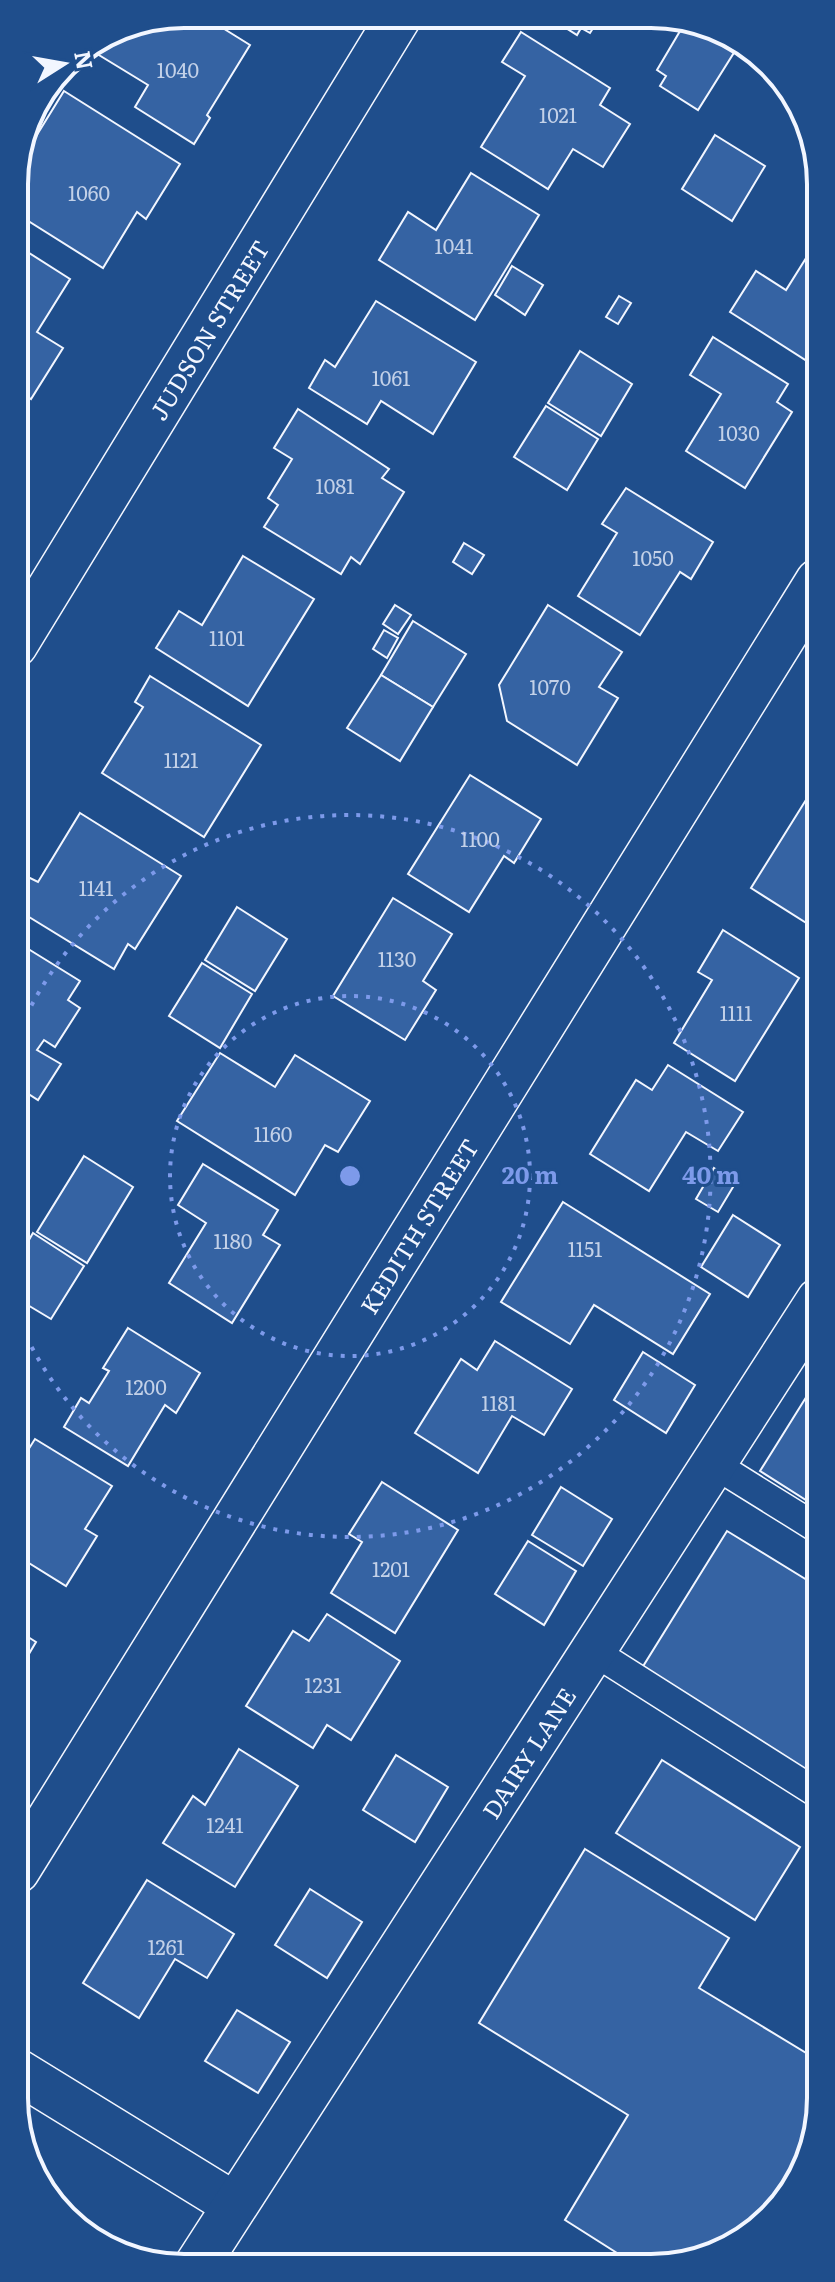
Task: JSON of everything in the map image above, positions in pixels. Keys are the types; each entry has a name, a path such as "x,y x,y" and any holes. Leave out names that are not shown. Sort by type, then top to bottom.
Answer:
{"street":[{"name":"JUDSON STREET","path":"28,624 392,28"},
{"name":"KEDITH STREET","path":"28,1853 807,599"},
{"name":"DAIRY LANE","path":"204,2254 807,1319"},
{"path":"28,2078 235,2205"}],"lane":[{"path":"714,1464 807,1522"},
{"path":"593,1651 807,1787"}],"building":[{"path":"223,28 250,45 207,115 210,118 194,144 135,107 148,85 104,58 104,50 115,44 163,29"},
{"path":"566,28 581,28 577,35"},
{"path":"680,31 701,36 734,52 698,110 660,86 666,76 657,70"},
{"path":"521,32 610,88 600,105 630,124 603,167 573,149 548,189 481,147 525,76 502,62"},
{"path":"56,104 85,104 180,164 146,219 137,212 103,268 28,221 28,174 33,143"},
{"path":"715,135 765,166 732,221 682,189"},
{"path":"471,173 539,215 475,320 379,260 408,212 436,230"},
{"path":"28,252 70,279 37,332 63,348 31,399 28,397"},
{"path":"807,257 807,361 730,312 756,271 786,290"},
{"path":"512,266 543,285 525,315 495,295"},
{"path":"619,296 631,303 618,324 606,317"},
{"path":"376,301 476,362 433,434 381,401 367,424 309,388 325,360 335,367"},
{"path":"713,337 788,384 777,402 792,412 745,488 686,451 721,394 690,375"},
{"path":"580,351 632,384 601,436 548,403"},
{"path":"546,406 598,439 567,490 514,457"},
{"path":"298,409 389,469 382,478 404,492 360,564 351,557 341,574 264,527 278,505 268,498 292,459 274,448"},
{"path":"626,488 713,542 691,579 680,572 640,635 578,596 617,533 602,524"},
{"path":"464,543 484,555 472,574 453,562"},
{"path":"243,556 314,599 248,706 156,648 179,611 202,625"},
{"path":"395,605 411,615 398,634 383,624"},
{"path":"548,605 622,652 599,687 618,698 577,765 507,721 499,685"},
{"path":"413,621 466,654 433,707 381,675"},
{"path":"384,630 398,638 387,658 373,649"},
{"path":"381,675 433,707 400,761 347,728"},
{"path":"150,676 261,745 204,837 102,773 143,707 135,702"},
{"path":"470,775 541,819 514,863 504,856 469,912 408,874"},
{"path":"807,798 807,923 751,888"},
{"path":"80,813 181,876 135,949 128,944 114,969 28,916 28,877 38,882"},
{"path":"393,898 452,934 423,981 436,990 405,1040 333,996"},
{"path":"237,907 287,939 255,991 205,960"},
{"path":"723,930 799,978 735,1081 674,1043 712,980 698,972"},
{"path":"28,949 80,981 68,1000 80,1008 55,1047 44,1040 37,1050 61,1064 38,1100 28,1094"},
{"path":"202,963 252,994 220,1048 169,1016"},
{"path":"220,1053 275,1087 295,1055 370,1101 338,1152 325,1145 295,1195 177,1121"},
{"path":"668,1065 743,1112 718,1151 686,1132 649,1191 590,1154 636,1080 652,1090"},
{"path":"84,1156 133,1187 87,1263 37,1232"},
{"path":"203,1164 278,1210 263,1235 280,1245 232,1323 169,1283 206,1223 178,1205"},
{"path":"714,1168 736,1182 718,1212 696,1199"},
{"path":"563,1202 710,1294 673,1354 594,1305 570,1344 501,1302"},
{"path":"733,1215 780,1245 748,1297 701,1267"},
{"path":"33,1233 84,1266 51,1319 28,1305 28,1242"},
{"path":"128,1328 200,1373 176,1413 165,1405 128,1466 64,1427 81,1398 89,1403 109,1371 103,1368"},
{"path":"495,1341 572,1389 544,1435 512,1416 478,1473 415,1433 461,1359 477,1370"},
{"path":"643,1352 695,1385 666,1433 614,1400"},
{"path":"807,1396 807,1501 760,1471"},
{"path":"35,1439 112,1486 85,1529 97,1536 66,1586 28,1562 28,1450"},
{"path":"382,1482 458,1530 395,1633 331,1593 362,1542 349,1534"},
{"path":"561,1487 612,1519 583,1566 532,1535"},
{"path":"727,1531 807,1580 807,1771 642,1668"},
{"path":"528,1541 576,1571 544,1625 495,1594"},
{"path":"327,1614 400,1661 351,1740 327,1725 313,1748 246,1706 293,1631 309,1641"},
{"path":"28,1637 36,1642 28,1655"},
{"path":"239,1749 298,1786 235,1887 163,1843 193,1796 205,1805"},
{"path":"396,1755 448,1787 415,1842 363,1810"},
{"path":"662,1760 800,1847 755,1920 616,1833"},
{"path":"585,1849 729,1938 699,1988 807,2054 806,2119 795,2158 781,2185 768,2201 746,2222 720,2238 672,2253 619,2254 565,2220 628,2115 479,2023"},
{"path":"147,1880 234,1934 207,1978 175,1959 139,2018 83,1983"},
{"path":"310,1889 362,1922 327,1978 275,1945"},
{"path":"237,2010 290,2042 258,2093 205,2061"}]}
